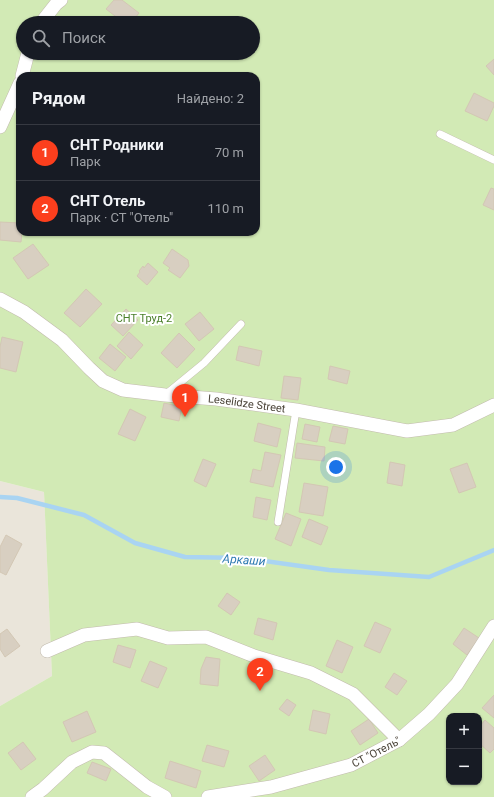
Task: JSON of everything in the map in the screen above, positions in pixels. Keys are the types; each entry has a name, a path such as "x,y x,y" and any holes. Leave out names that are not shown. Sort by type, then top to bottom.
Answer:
{"street":[{"path":"47,16 61,0"},
{"path":"23,72 26,60"},
{"path":"0,127 16,92"},
{"name":"Leselidze Street","path":"0,299 24,312 62,340 103,381 123,390 216,399 296,410 407,431 453,426 494,405"},
{"name":"СТ \"Отель\"","path":"208,797 271,787 351,765 399,740 429,714 457,684 494,626"},
{"path":"47,651 84,635 136,629 168,638 206,637 254,656 311,673 353,694 399,740"},
{"path":"32,797 43,789 72,762 92,752 104,753 147,787 165,797"}],"lane":[{"path":"440,134 494,160"},
{"path":"165,395 204,363 241,324"},
{"path":"278,522 296,410"}],"shaded area":[{"path":"0,481 44,492 52,676 0,706"}],"green space":[{"name":"СНТ Труд-2","path":"0,0 494,0 494,797 0,797 0,706 52,676 44,492 0,481"}],"building":[{"path":"114,0 122,0 139,13 137,16 115,16 106,9"},
{"path":"494,59 494,75 486,66"},
{"path":"474,93 494,103 487,121 465,111"},
{"path":"491,188 494,189 494,210 483,205"},
{"path":"0,222 16,223 16,236 22,236 21,242 0,240"},
{"path":"33,244 49,265 28,279 13,258"},
{"path":"172,249 188,260 189,266 180,278 168,270 170,268 163,263"},
{"path":"148,263 158,272 147,285 137,276 143,266 144,268"},
{"path":"86,289 102,304 80,327 64,313"},
{"path":"126,309 138,320 123,336 111,325"},
{"path":"200,312 214,329 199,341 185,324"},
{"path":"129,332 143,345 131,359 117,346"},
{"path":"179,333 195,349 177,368 161,353"},
{"path":"2,337 23,342 16,372 0,368 0,347"},
{"path":"110,344 126,357 115,371 99,358"},
{"path":"239,346 262,351 259,366 236,360"},
{"path":"330,366 350,371 347,384 328,379"},
{"path":"284,376 301,378 298,400 281,398"},
{"path":"164,403 182,407 179,421 161,417"},
{"path":"130,409 146,417 135,441 118,434"},
{"path":"258,423 281,429 277,447 254,441"},
{"path":"305,424 320,427 317,442 302,439"},
{"path":"333,426 348,429 345,444 329,441"},
{"path":"297,443 325,447 324,461 295,458"},
{"path":"265,452 281,455 273,487 250,482 253,469 261,471"},
{"path":"203,459 216,464 206,487 194,481"},
{"path":"390,462 405,465 402,486 387,483"},
{"path":"467,463 476,487 459,493 450,469"},
{"path":"304,483 328,487 323,516 299,512"},
{"path":"256,497 271,500 267,520 253,517"},
{"path":"286,513 301,519 291,546 275,539"},
{"path":"309,519 328,527 321,545 302,537"},
{"path":"6,535 22,544 6,575 0,572 0,547"},
{"path":"227,593 240,602 231,615 218,606"},
{"path":"258,618 277,623 273,640 254,634"},
{"path":"375,622 391,629 380,653 364,646"},
{"path":"464,628 479,638 467,655 453,644"},
{"path":"7,629 20,646 5,657 0,649 0,634"},
{"path":"337,640 353,647 342,673 326,666"},
{"path":"118,645 136,650 130,668 113,662"},
{"path":"206,657 220,659 218,686 200,684 201,669"},
{"path":"150,661 167,668 158,688 141,681"},
{"path":"394,673 407,681 397,695 385,687"},
{"path":"494,695 494,718 482,708"},
{"path":"287,699 296,705 289,716 279,709"},
{"path":"313,710 330,714 326,734 309,730"},
{"path":"87,711 96,732 72,742 63,722"},
{"path":"369,719 378,733 360,745 351,731"},
{"path":"485,720 494,728 494,749 490,753 482,746 482,724"},
{"path":"23,742 36,759 21,770 8,753"},
{"path":"207,745 229,751 224,767 202,761"},
{"path":"265,755 275,770 259,781 249,766"},
{"path":"170,761 201,771 196,788 165,778"},
{"path":"92,762 111,769 106,781 87,773"}],"waterway":[{"name":"Аркаши","path":"0,497 17,498 84,515 135,543 185,557 243,558 329,570 429,577 494,550"}],"place":[{"name":"СНТ Родники","path":"185,417"},
{"name":"СНТ Отель","path":"260,691"}]}
